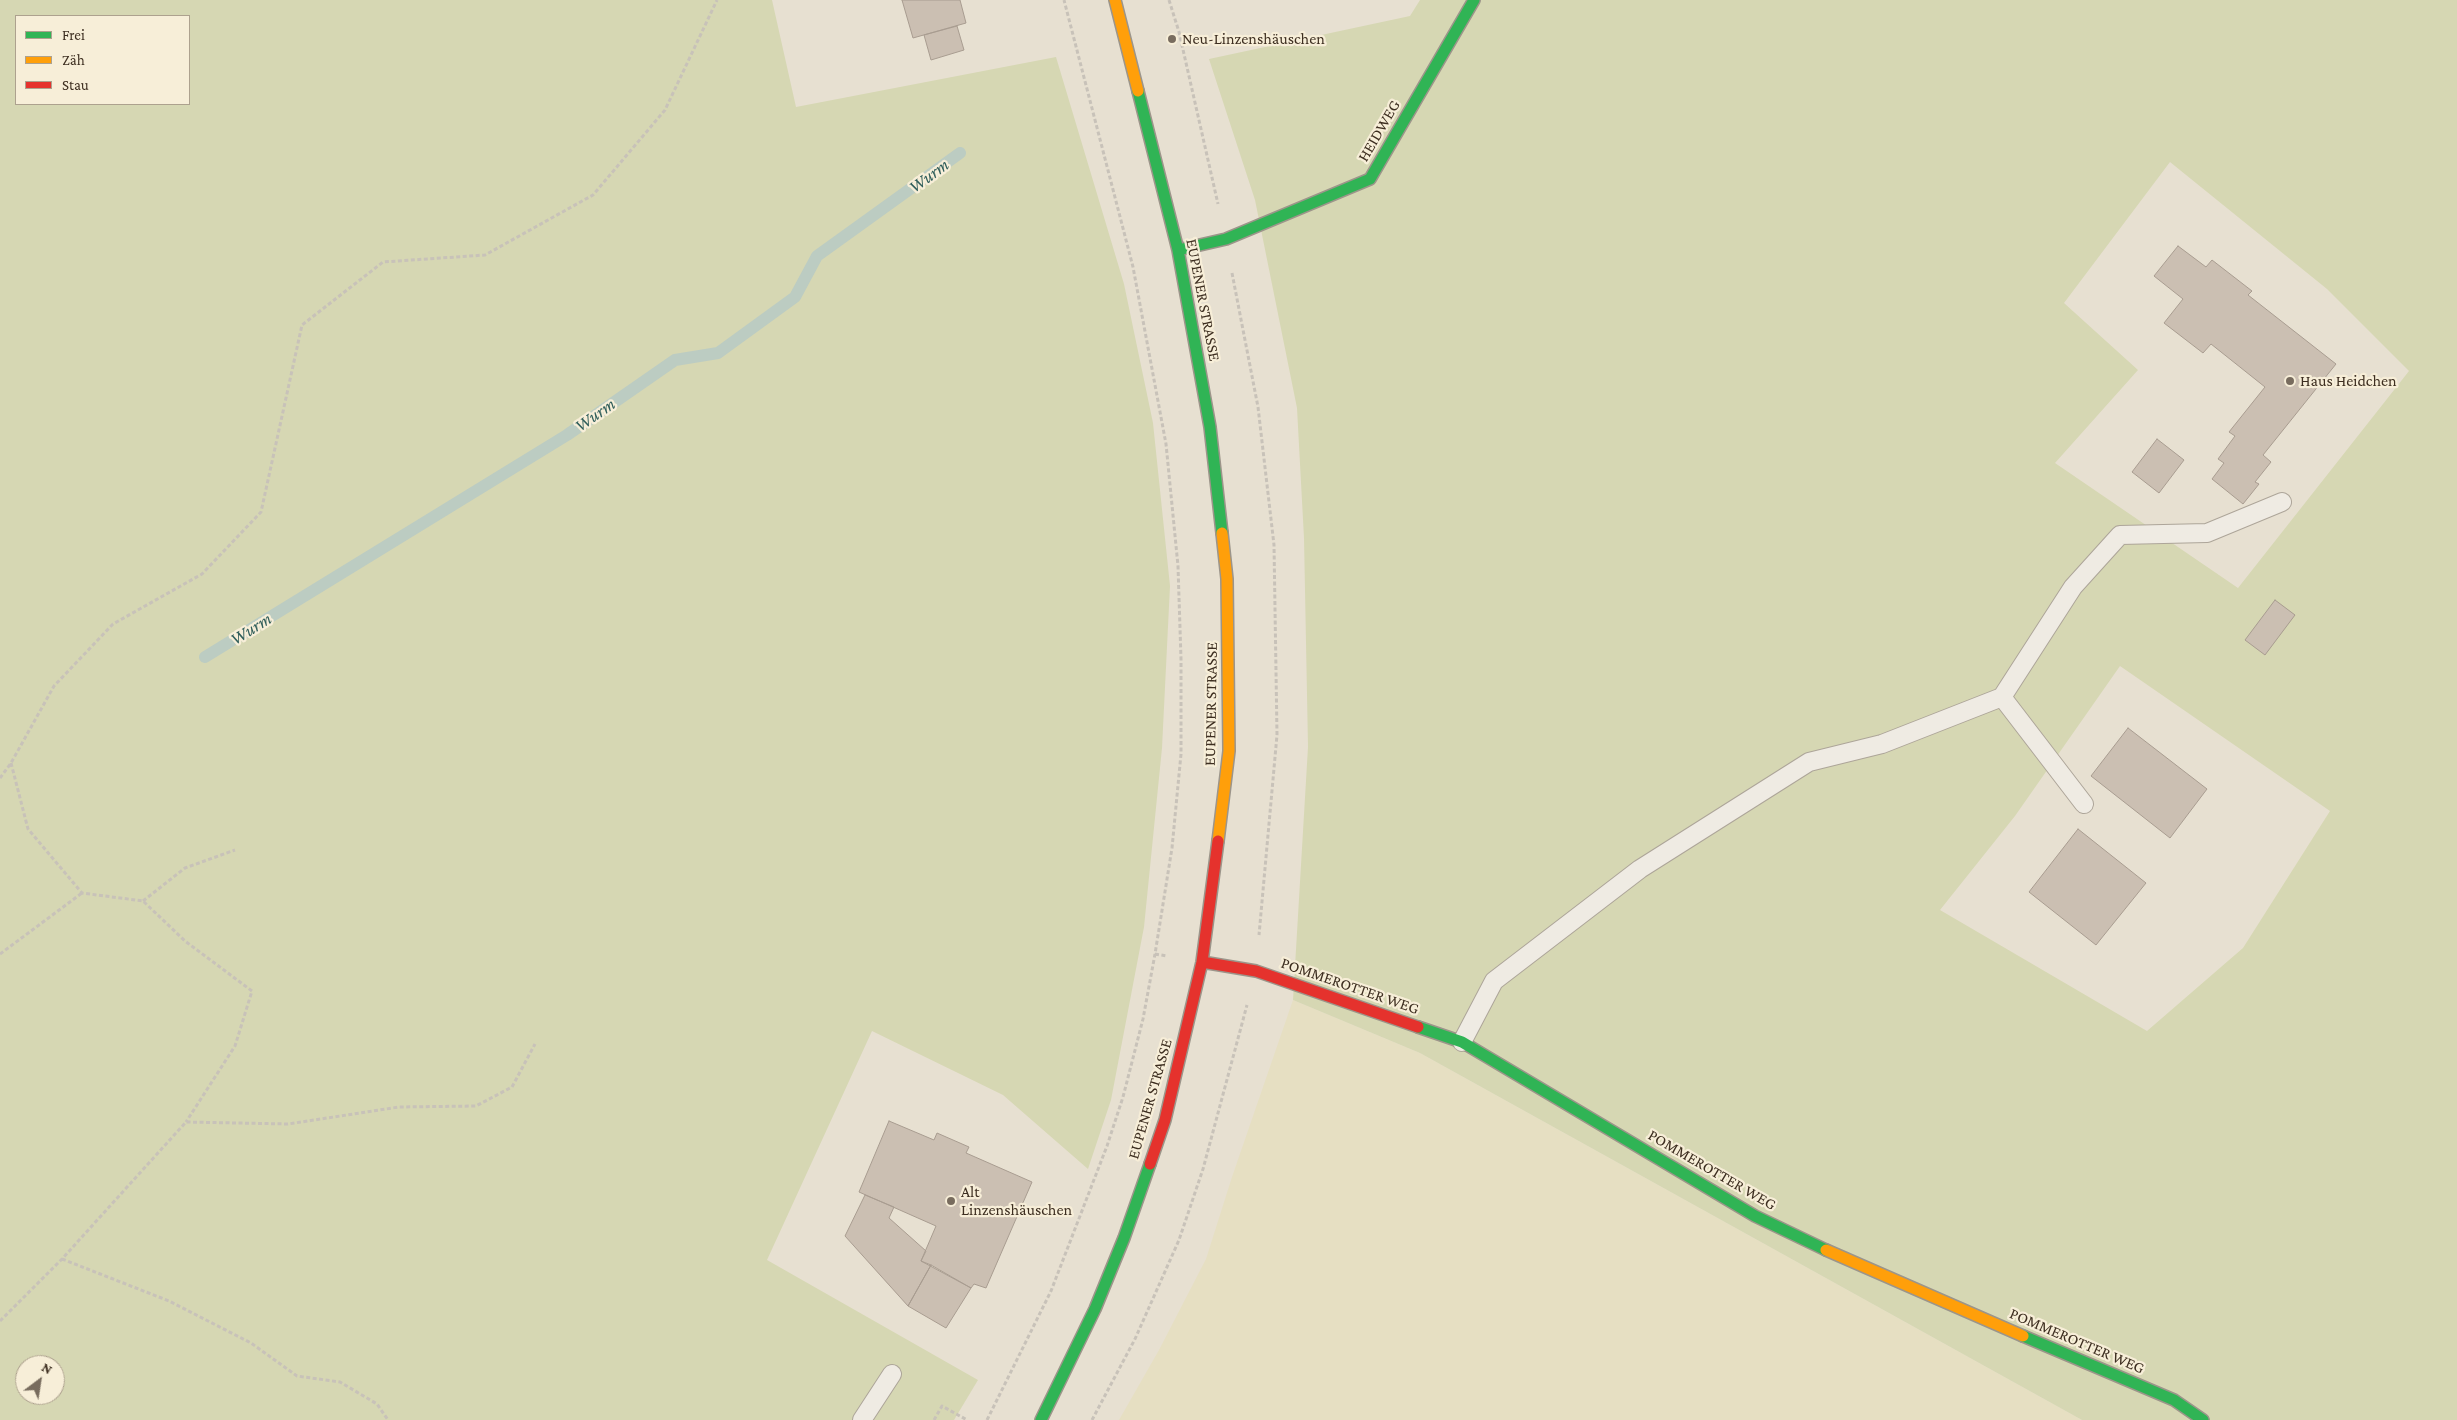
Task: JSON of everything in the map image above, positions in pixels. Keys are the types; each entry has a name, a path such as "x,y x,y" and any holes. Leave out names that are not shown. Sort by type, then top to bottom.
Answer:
{"street":[{"name":"EUPENER STRASSE","path":"1041,1420 1096,1309 1124,1238 1164,1120 1202,962 1229,751 1227,579 1210,427 1178,250 1115,0"},
{"name":"HEIDWEG","path":"1178,250 1226,239 1370,179 1474,0"},
{"name":"POMMEROTTER WEG","path":"1202,962 1256,971 1462,1042 1755,1216 1858,1265 2174,1400 2203,1420"}],"lane":[{"path":"1462,1042 1494,981 1648,864 1809,762 1882,744 2002,697 2073,587 2120,535 2208,533 2282,502"},
{"path":"2002,697 2084,804"},
{"path":"862,1420 892,1374"}],"path":[{"path":"0,778 11,763 54,686 113,624 202,574 261,512 302,325 383,262 486,255 593,195 665,110 718,0"},
{"path":"987,1420 1051,1291 1104,1154 1122,1097 1143,1019 1155,954 1172,848 1181,754 1181,659 1178,566 1166,444 1133,267 1064,0"},
{"path":"0,1321 62,1259 186,1122 235,1046 252,991 185,941 143,901 82,893 28,829 11,763"},
{"path":"143,901 185,868 235,850"},
{"path":"0,954 82,893"},
{"path":"1092,1420 1135,1339 1178,1240 1204,1170 1256,971"},
{"path":"186,1122 288,1124 399,1106 476,1106 512,1087 535,1044"},
{"path":"62,1259 169,1301 251,1343 297,1376 340,1382 377,1404 388,1420"},
{"path":"934,1420 942,1406 967,1420"}],"shaded area":[{"path":"1293,1000 1420,1053 2082,1420 1119,1420 1159,1350 1206,1259"}],"green space":[{"path":"0,0 772,0 796,107 1056,57 1124,284 1153,423 1170,586 1162,748 1144,927 1111,1100 1088,1169 1003,1095 872,1031 767,1260 978,1380 954,1420 0,1420"},
{"path":"1420,0 2457,0 2457,1420 2082,1420 1420,1053 1293,1000 1308,747 1304,538 1297,408 1255,200 1209,59 1410,16","holes":["2170,162 2327,289 2409,371 2238,588 2055,463 2138,370 2064,303","2120,666 2330,811 2243,948 2147,1031 1940,910 2015,816"]}],"building":[{"path":"902,0 960,0 966,23 913,38"},
{"path":"957,26 964,50 931,60 924,35"},
{"name":"Haus Heidchen","path":"2178,246 2206,267 2212,260 2252,291 2248,295 2336,364 2263,455 2271,462 2255,482 2259,484 2243,504 2212,479 2224,463 2218,459 2235,436 2229,432 2265,387 2211,344 2203,353 2164,323 2183,299 2154,276"},
{"path":"2157,439 2184,460 2159,493 2132,472"},
{"path":"2275,600 2295,615 2265,655 2245,640"},
{"path":"2128,728 2207,789 2170,838 2091,776"},
{"path":"2078,829 2146,883 2096,945 2029,892"},
{"name":"Alt Linzenshäuschen","path":"889,1121 934,1140 937,1133 969,1147 966,1153 1032,1182 986,1288 974,1284 971,1288 921,1261 936,1226 859,1192"},
{"path":"865,1195 894,1207 889,1218 926,1251 921,1261 931,1265 908,1306 845,1236"},
{"path":"931,1265 971,1288 946,1328 908,1306"}],"waterway":[{"name":"Wurm","path":"205,657 567,435 675,360 718,353 795,297 817,256 960,153"}],"traffic: fast":[{"path":"1178,250 1226,239 1370,179 1474,0"},
{"path":"1138,91 1178,250 1210,427 1222,533"},
{"path":"1418,1027 1462,1042 1755,1216 1826,1250"},
{"path":"1041,1420 1095,1309 1124,1238 1150,1164"},
{"path":"2023,1336 2174,1400 2203,1420"}],"traffic: slow":[{"path":"1115,0 1138,91"},
{"path":"1218,841 1229,751 1227,579 1222,533"},
{"path":"1826,1250 2023,1336"}],"traffic: jam":[{"path":"1150,1164 1165,1120 1202,962 1218,841"},
{"path":"1202,962 1256,971 1418,1027"}],"place":[{"name":"Neu-Linzenshäuschen","path":"1172,39"},
{"name":"Haus Heidchen","path":"2290,381"},
{"name":"Alt Linzenshäuschen","path":"951,1201"}]}
